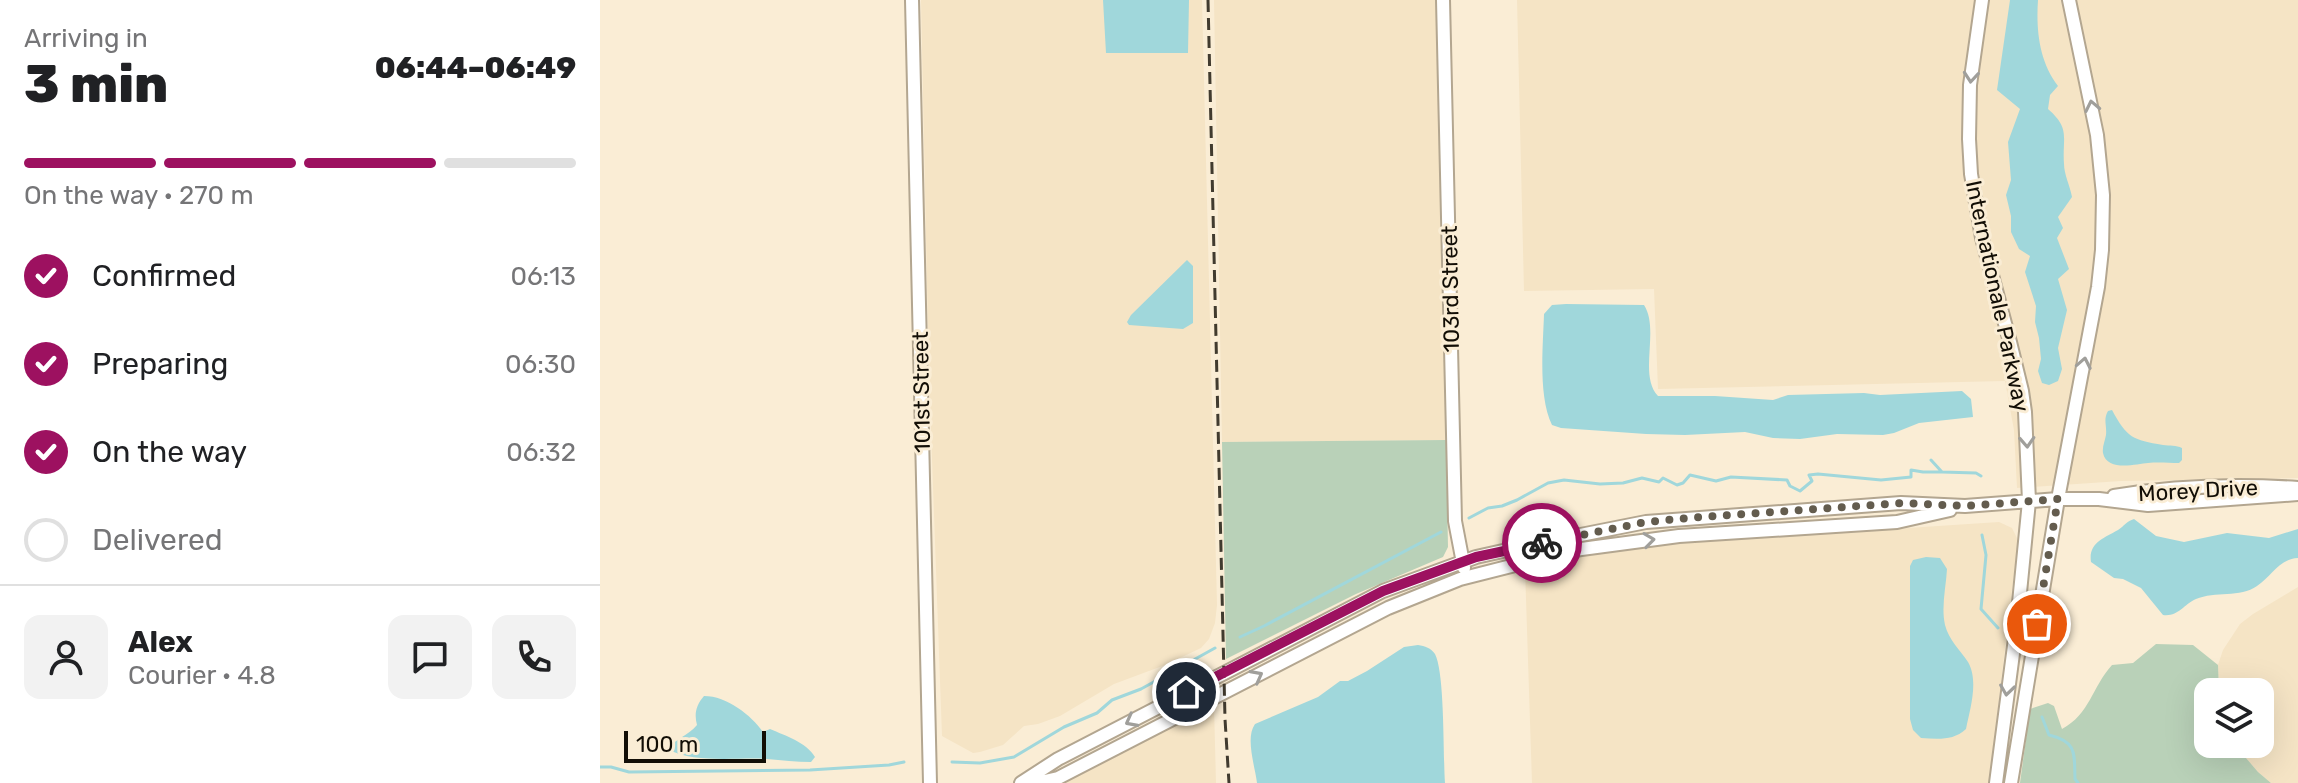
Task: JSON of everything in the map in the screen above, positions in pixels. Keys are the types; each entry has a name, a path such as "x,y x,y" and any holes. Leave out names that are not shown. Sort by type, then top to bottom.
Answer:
{"street":[{"name":"101st Street","path":"912,0 930,783"},
{"name":"103rd Street","path":"1443,0 1455,521 1466,577"},
{"name":"Internationale Parkway","path":"1982,0 1970,85 1971,174 1982,238 2022,391 2029,501 1996,783"},
{"path":"2011,783 2058,499 2098,287 2103,232 2097,135 2069,0"},
{"name":"Morey Drive","path":"2099,499 2146,490 2266,486 2298,488"},
{"name":"Morey Drive","path":"1965,506 2058,499 2099,499 2148,505 2298,494"},
{"path":"1021,783 1058,759 1383,591 1462,562 1646,522 1901,503 1965,506"},
{"path":"1036,783 1058,778 1090,763 1388,608 1466,577 1574,550 1679,536 1897,522 1965,506"}],"shaded area":[{"path":"921,0 1202,0 1215,623 1209,639 1201,648 1114,684 1060,716 1024,726 1003,745 973,753 942,736 929,376"},
{"path":"1214,0 1436,0 1446,440 1222,442"},
{"path":"1517,0 2298,0 2298,478 2121,481 2017,488 2014,430 2005,381 1658,389 1654,289 1524,291"},
{"path":"1999,522 2012,528 2018,540 1989,783 1532,783 1525,568 1596,552 1648,545"},
{"path":"2298,587 2298,783 2271,783 2246,758 2274,758 2274,678 2218,678 2218,665 2223,650 2240,624"},
{"path":"1214,705 1216,783 1060,783"}],"green space":[{"path":"1446,440 1448,547 1443,557 1356,594 1226,659 1222,442"},
{"path":"2156,644 2193,645 2218,665 2218,678 2194,678 2194,758 2246,758 2271,783 2020,783 2030,709 2048,703 2054,706 2062,729 2079,716 2112,665 2133,663"}],"water":[{"path":"1103,0 1189,0 1188,53 1106,53"},
{"path":"2010,0 2038,0 2040,45 2058,86 2050,95 2048,109 2063,128 2064,168 2072,197 2058,217 2063,228 2057,238 2069,269 2058,279 2067,310 2058,348 2062,369 2058,381 2049,385 2042,383 2038,371 2041,359 2035,322 2036,306 2025,272 2030,256 2019,249 2011,232 2006,195 2011,180 2008,142 2020,109 1997,90"},
{"path":"1187,260 1193,266 1193,323 1183,329 1129,325 1127,322 1131,315"},
{"path":"1552,305 1644,305 1650,327 1650,376 1658,396 1773,400 1788,395 1962,391 1971,399 1973,417 1919,423 1883,435 1837,434 1800,439 1773,438 1745,432 1685,435 1561,428 1552,425 1545,400 1542,371 1544,314"},
{"path":"2112,410 2122,427 2132,436 2182,448 2182,460 2179,463 2110,463 2103,451 2106,417"},
{"path":"2134,519 2156,536 2184,542 2227,533 2269,538 2298,529 2298,558 2281,565 2250,590 2203,597 2191,601 2177,612 2163,615 2141,588 2114,578 2091,562 2092,550 2098,542"},
{"path":"1940,558 1947,569 1945,625 1968,662 1973,678 1966,729 1956,736 1945,738 1921,738 1913,730 1910,719 1910,566 1913,560"},
{"path":"1418,645 1432,650 1438,664 1445,783 1257,783 1251,744 1255,724 1318,697 1340,681 1348,681 1367,671 1404,647"},
{"path":"704,696 730,703 752,719 763,732 770,729 789,737 801,743 815,757 811,762 703,758 668,749 697,725 696,710"}],"waterway":[{"path":"1931,460 1942,472 1976,473 1981,476"},
{"path":"1469,518 1488,508 1517,500 1548,483 1564,480 1600,484 1642,478 1659,482 1663,478 1677,485 1690,475 1716,481 1731,477 1787,480 1790,486 1800,491 1812,481 1809,475 1881,480 1911,477 1911,470 1942,472"},
{"path":"1240,637 1441,532"},
{"path":"1982,535 1986,555 1981,609 1998,628"},
{"path":"952,762 980,763 1014,757 1064,727 1097,713 1112,700 1141,689 1215,648"},
{"path":"2042,717 2049,735 2070,745 2078,783"},
{"path":"600,767 629,772 810,770 904,762"}],"railway":[{"path":"1208,0 1229,783"}],"way so far":[{"path":"1542,543 1646,522 1688,518 1901,503 1965,506 2058,499 2037,624"}],"route":[{"path":"1186,692 1383,591 1476,557 1542,543"}]}
